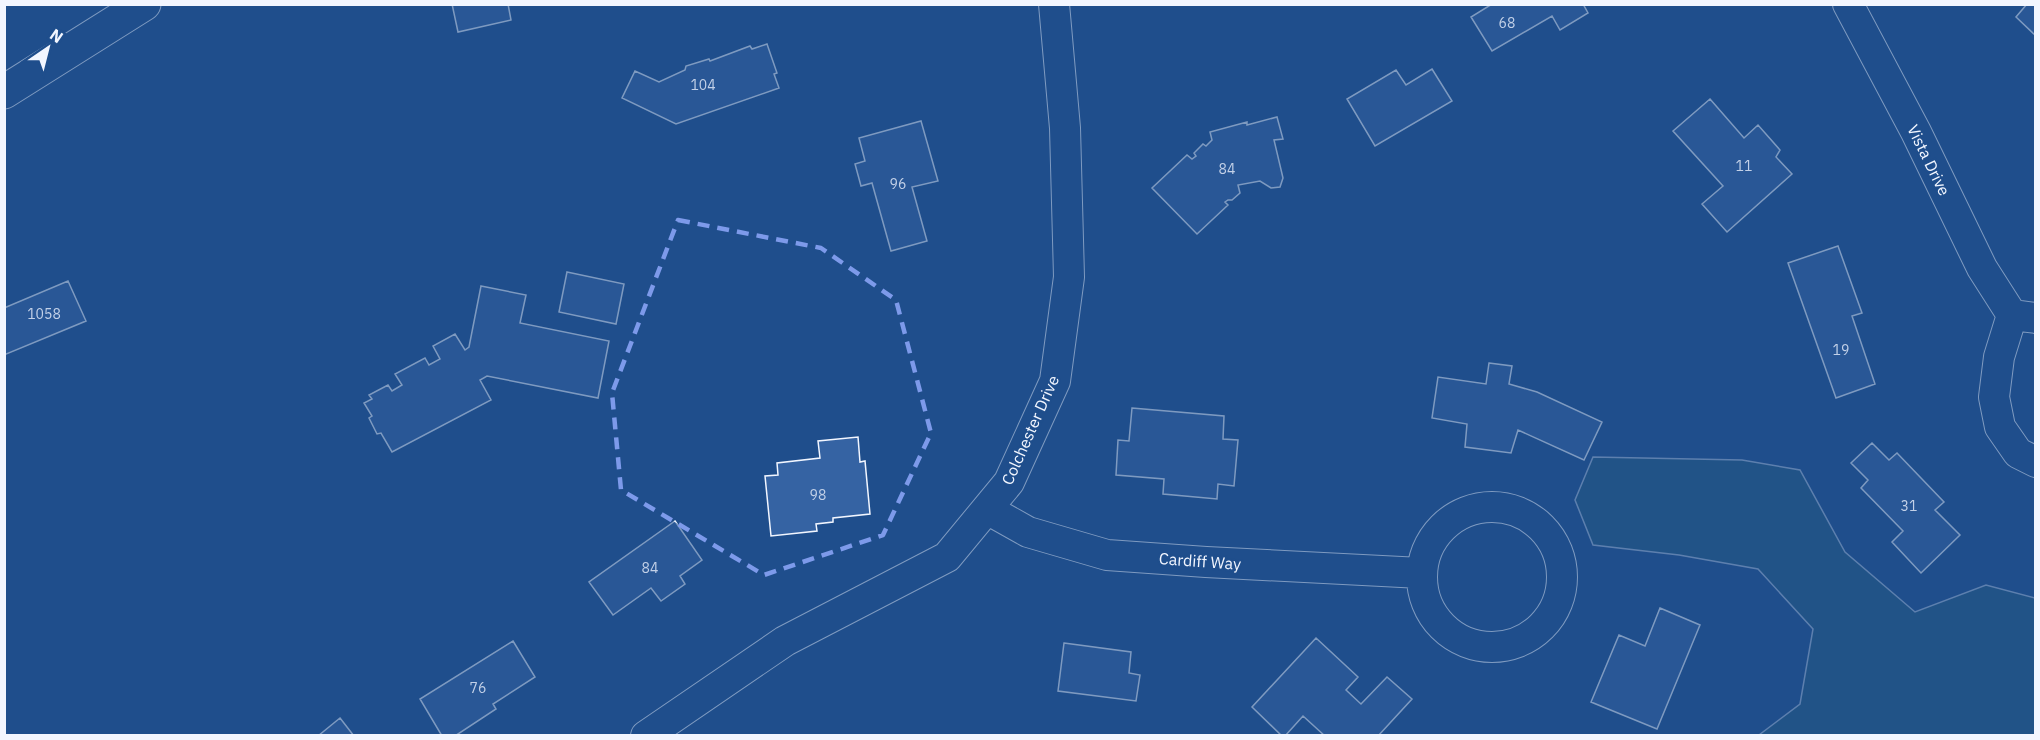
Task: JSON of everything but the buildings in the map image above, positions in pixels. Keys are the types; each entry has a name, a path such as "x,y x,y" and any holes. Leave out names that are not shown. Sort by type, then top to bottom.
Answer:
{"street":[{"path":"4,92 144,4"},
{"name":"Colchester Drive","path":"646,735 785,640 947,557 1009,482 1055,381 1069,277 1065,128 1054,4"},
{"name":"Vista Drive","path":"1848,4 1916,132 1982,268 2024,316"},
{"path":"2024,316 1999,357 1994,398 2000,427 2018,453 2036,462"},
{"path":"1483,507 1507,508 1530,517 1548,534 1559,555 1563,578 1559,599 1548,620 1532,635 1512,645 1490,647 1468,643 1448,632 1433,616 1423,595 1421,573 1426,549 1440,529 1459,514 1483,507"},
{"name":"Cardiff Way","path":"987,509 1028,532 1107,555 1421,573"}],"highlighted area":[{"path":"678,220 821,248 896,300 931,433 883,535 764,575 621,490 612,393"}],"shaded area":[{"path":"1593,457 1742,460 1800,470 1845,552 1915,612 1986,585 2035,598 2035,735 1759,735 1800,704 1813,629 1758,569 1679,555 1593,545 1575,500"}]}
